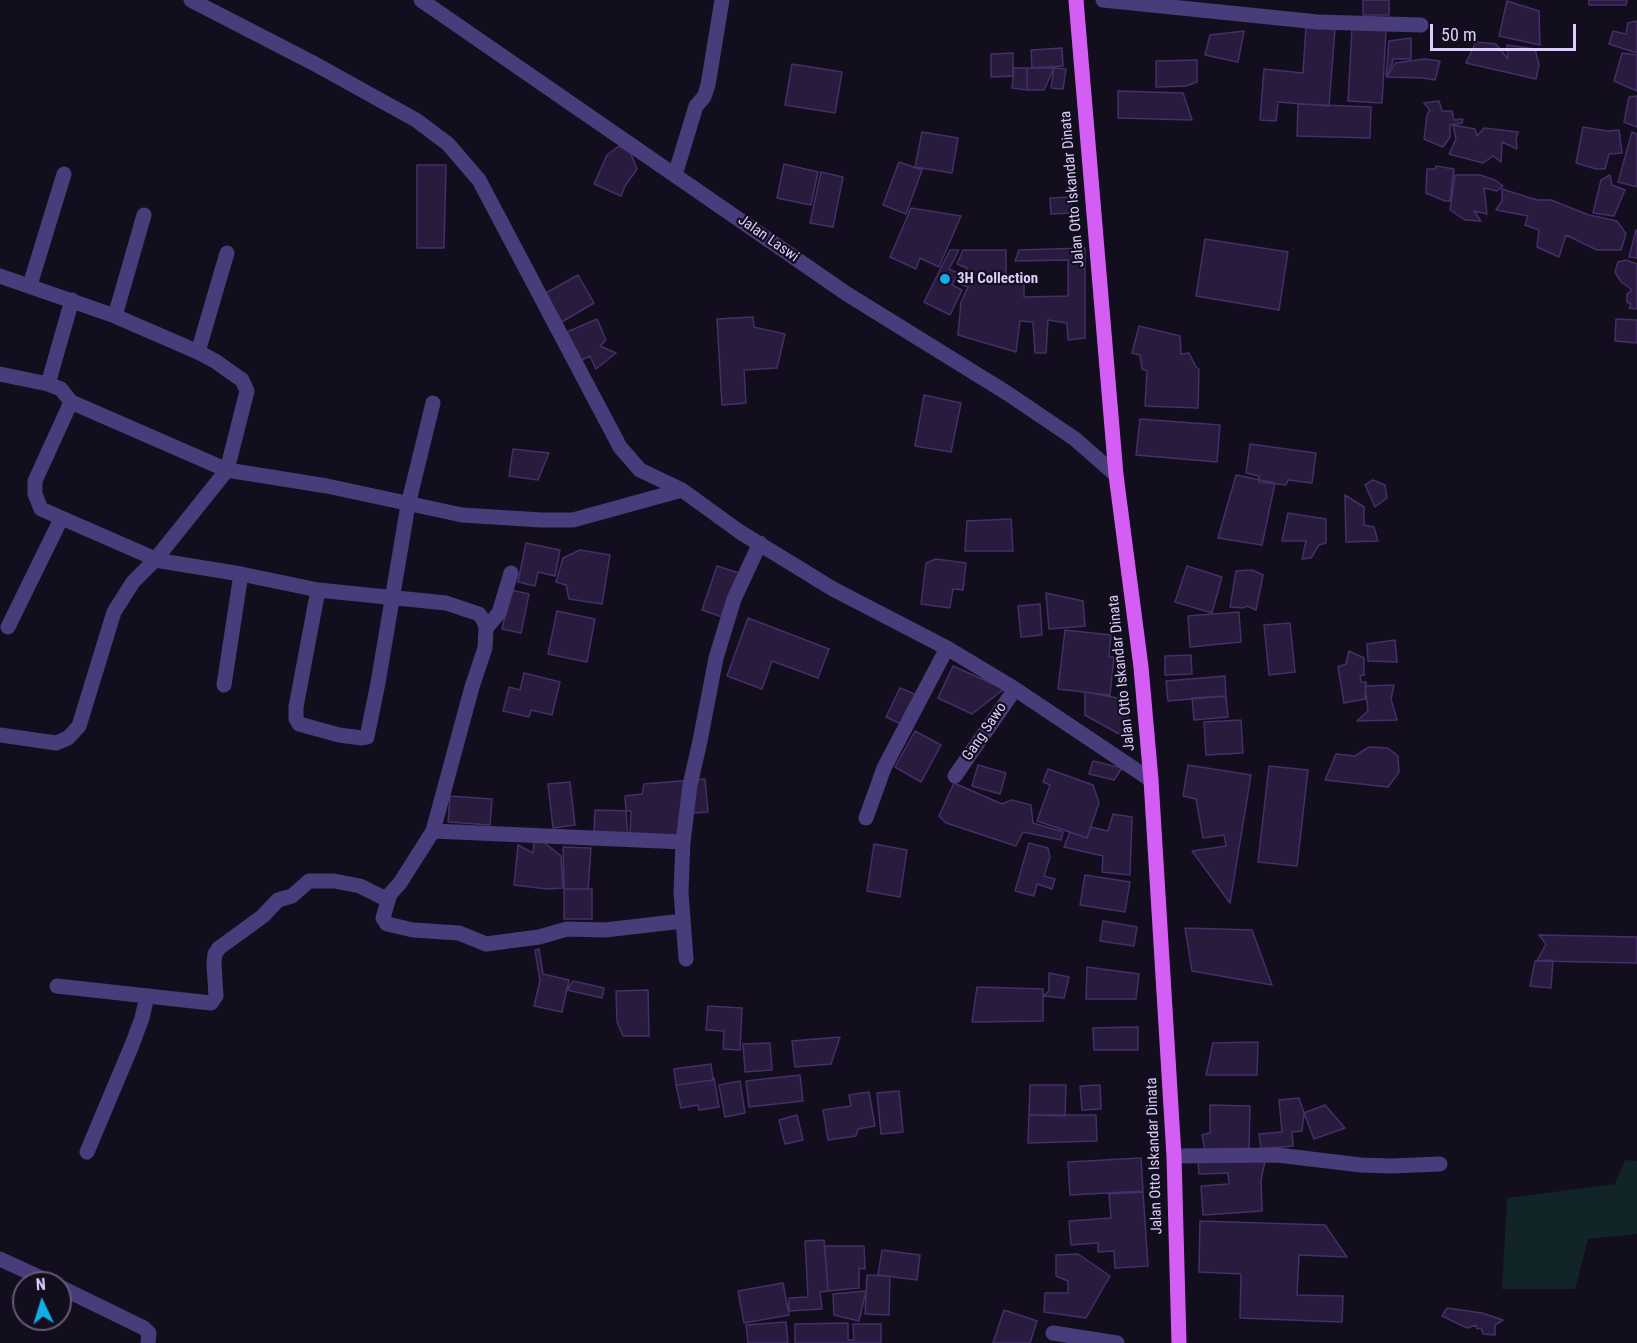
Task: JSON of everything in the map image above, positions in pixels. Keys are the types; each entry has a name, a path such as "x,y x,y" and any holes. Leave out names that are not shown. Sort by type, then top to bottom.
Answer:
{"main road":[{"name":"Jalan Otto Iskandar Dinata","path":"1076,0 1116,475 1141,667 1151,780 1174,1156 1179,1343"}],"street":[{"path":"191,0 315,64 416,120 448,144 479,180 620,447 640,470 682,490 740,532 833,589 947,648 1015,689 1151,780"},
{"name":"Jalan Laswi","path":"421,0 847,294 1007,393 1075,439 1116,475"},
{"path":"675,175 696,106 704,97 708,85 722,0"},
{"path":"1103,0 1318,22 1421,26"},
{"path":"30,285 64,174"},
{"path":"115,316 144,215"},
{"path":"198,352 227,253"},
{"path":"0,276 115,316 198,352 242,380 247,391 227,470 155,560 133,582 114,612 78,726 68,738 57,743 0,735"},
{"path":"48,384 72,300"},
{"path":"0,374 61,389 71,402 227,470 327,486 462,515 573,520 682,490"},
{"path":"71,402 35,481 35,494 41,509 151,556 155,560 318,590 446,603 479,614 486,628 485,648 472,687 433,831 392,892 383,918 387,924 413,930 459,933 486,944 539,937 567,929 605,930 683,921"},
{"path":"318,590 296,707 296,720 299,724 339,735 362,738 367,736 370,726 408,505 433,403"},
{"path":"8,627 61,519"},
{"path":"686,959 681,892 683,842 690,785 716,658 734,599 760,543"},
{"path":"486,628 499,614 511,573"},
{"path":"224,685 241,574"},
{"path":"866,818 884,768 947,648"},
{"name":"Gang Sawo","path":"955,776 1015,689"},
{"path":"433,831 683,842"},
{"path":"57,986 208,1004 214,1002 216,996 215,954 219,948 263,916 278,900 292,896 309,881 334,880 392,892"},
{"path":"87,1152 132,1045 147,996"},
{"path":"1174,1156 1277,1155 1361,1165 1440,1164"},
{"path":"0,1258 27,1271"},
{"path":"72,1293 144,1328 149,1333 148,1343"},
{"path":"1053,1333 1118,1343"}],"green space":[{"path":"1625,1160 1637,1161 1637,1234 1588,1239 1575,1289 1502,1289 1507,1198 1615,1184"}],"building":[{"path":"1363,0 1389,0 1389,15 1363,15"},
{"path":"1589,0 1627,0 1626,5 1589,5"},
{"path":"1507,1 1539,11 1540,45 1499,36"},
{"path":"1637,21 1637,53 1609,44 1613,31 1626,34 1628,23"},
{"path":"1306,26 1335,29 1329,106 1278,102 1276,121 1260,120 1264,69 1303,73"},
{"path":"1352,28 1386,30 1382,103 1348,101"},
{"path":"1244,31 1238,62 1205,55 1210,35"},
{"path":"1411,38 1411,59 1393,59 1386,76 1389,41"},
{"path":"1476,42 1496,44 1508,59 1507,45 1535,49 1539,65 1536,79 1466,63"},
{"path":"1062,48 1063,66 1032,68 1031,50"},
{"path":"1013,53 1013,76 991,77 991,54"},
{"path":"1622,53 1637,55 1637,91 1614,81"},
{"path":"1425,59 1440,61 1435,80 1387,77 1395,63"},
{"path":"1197,60 1197,82 1186,86 1156,87 1156,61"},
{"path":"792,64 842,72 835,113 785,105"},
{"path":"1014,68 1027,68 1027,90 1012,88"},
{"path":"1027,68 1054,68 1044,90 1027,90"},
{"path":"1054,68 1066,69 1063,89 1051,88"},
{"path":"1118,91 1183,93 1192,120 1118,118"},
{"path":"1637,96 1637,127 1624,122 1629,97"},
{"path":"1439,101 1442,111 1452,111 1454,120 1463,119 1462,123 1450,125 1450,137 1443,147 1424,139 1427,115 1430,110 1424,103"},
{"path":"1298,104 1371,107 1370,138 1297,136"},
{"path":"1453,125 1475,129 1477,136 1484,128 1518,132 1517,149 1502,142 1501,162 1493,156 1483,163 1449,154 1456,139"},
{"path":"1583,127 1607,131 1619,130 1622,153 1609,154 1605,169 1596,169 1576,163"},
{"path":"922,132 958,138 952,173 915,167"},
{"path":"1632,132 1637,134 1637,187 1618,182"},
{"path":"619,146 631,154 637,169 621,196 594,184 607,155"},
{"path":"899,162 922,170 906,214 883,205"},
{"path":"784,164 818,172 811,205 777,198"},
{"path":"417,165 446,165 444,248 417,248"},
{"path":"1436,166 1454,169 1450,201 1426,193 1427,169 1435,169"},
{"path":"821,172 843,177 833,227 810,223"},
{"path":"1455,175 1480,175 1495,180 1503,186 1497,191 1484,188 1487,214 1474,211 1481,221 1465,220 1450,210"},
{"path":"1610,175 1612,185 1625,190 1614,216 1593,213 1601,180"},
{"path":"1502,189 1537,200 1551,200 1589,215 1617,221 1626,234 1621,250 1597,250 1566,235 1559,257 1537,247 1539,230 1525,225 1528,216 1496,210 1502,201"},
{"path":"1071,197 1072,213 1051,214 1050,198"},
{"path":"911,208 961,216 939,267 920,258 916,269 890,257"},
{"path":"1637,231 1637,258 1629,257"},
{"path":"1205,239 1288,252 1279,310 1196,296"},
{"path":"1085,248 1085,338 1068,340 1067,323 1048,320 1046,353 1035,353 1033,322 1020,321 1016,352 958,335 961,302 968,287 960,284 967,268 957,264 963,250 1006,250 1006,276 1024,276 1024,297 1068,296 1068,260 1015,261 1019,250"},
{"name":"3H Collection","path":"950,250 959,250 949,269 958,273 952,285 962,290 950,315 924,302"},
{"path":"1626,260 1637,264 1637,309 1629,308 1631,304 1627,302 1627,294 1631,289 1621,282 1615,272 1618,262"},
{"path":"578,275 594,303 560,323 544,294"},
{"path":"753,317 754,327 785,334 777,368 744,370 746,403 722,405 717,319"},
{"path":"597,319 606,340 600,346 616,353 596,369 590,356 580,361 567,332"},
{"path":"1616,319 1637,320 1637,343 1615,341"},
{"path":"1139,326 1180,336 1181,354 1189,353 1199,369 1198,408 1145,406 1147,371 1142,369 1140,355 1132,353"},
{"path":"924,395 961,403 951,452 915,446"},
{"path":"1140,419 1220,425 1217,462 1136,455"},
{"path":"1250,444 1316,453 1312,483 1288,480 1286,485 1259,482 1259,476 1246,473"},
{"path":"513,449 549,453 538,480 509,476"},
{"path":"1236,475 1275,483 1262,545 1218,538"},
{"path":"1373,480 1385,485 1387,498 1375,507 1365,485"},
{"path":"1345,495 1364,507 1364,525 1374,527 1378,541 1346,542"},
{"path":"1288,513 1326,519 1326,543 1319,545 1311,558 1302,559 1306,541 1282,541"},
{"path":"1011,519 1013,551 965,551 967,521"},
{"path":"526,543 560,550 555,576 538,572 535,586 518,582"},
{"path":"580,550 610,555 602,604 569,599 566,585 556,582 563,558"},
{"path":"936,559 966,563 963,590 953,589 950,608 921,604 926,563"},
{"path":"717,566 739,573 725,618 702,610"},
{"path":"1187,566 1222,577 1212,613 1175,602"},
{"path":"1252,570 1263,575 1256,610 1247,606 1244,608 1230,607 1236,571"},
{"path":"511,590 529,594 521,633 502,629"},
{"path":"1046,593 1083,601 1085,626 1049,629"},
{"path":"1040,604 1042,635 1021,637 1018,606"},
{"path":"557,611 595,619 587,662 548,654"},
{"path":"1239,612 1241,642 1190,647 1188,616"},
{"path":"748,618 829,649 818,678 772,661 762,689 727,676"},
{"path":"1290,623 1295,672 1269,675 1264,625"},
{"path":"1065,630 1111,635 1109,657 1114,657 1110,695 1058,689"},
{"path":"1395,640 1397,662 1368,661 1367,644"},
{"path":"1349,651 1364,658 1364,675 1360,676 1361,682 1366,682 1365,699 1344,703 1338,667 1346,664"},
{"path":"1191,655 1192,674 1165,675 1165,656"},
{"path":"953,666 1004,689 972,714 938,698"},
{"path":"524,673 560,682 552,715 531,710 529,717 503,711 509,687 520,690"},
{"path":"1225,676 1226,696 1168,701 1166,681"},
{"path":"1394,685 1391,699 1397,720 1357,721 1368,711 1365,686"},
{"path":"900,688 917,695 903,725 886,717"},
{"path":"1085,692 1128,700 1128,739 1085,715"},
{"path":"1226,696 1228,717 1194,720 1192,698"},
{"path":"1241,720 1243,753 1206,755 1204,722"},
{"path":"915,731 941,745 921,782 895,767"},
{"path":"1369,747 1388,748 1398,756 1399,772 1388,787 1325,780 1336,754 1355,756"},
{"path":"1093,761 1122,768 1114,780 1089,774"},
{"path":"978,765 1006,773 1000,794 972,786"},
{"path":"1188,765 1251,775 1230,903 1192,851 1226,846 1224,835 1203,838 1196,799 1183,796"},
{"path":"1269,766 1308,770 1297,866 1258,862"},
{"path":"1048,769 1093,785 1099,803 1087,838 1037,821 1050,785 1043,782"},
{"path":"705,779 708,812 680,814 682,835 628,839 625,796 642,794 644,784"},
{"path":"570,782 575,825 553,828 548,784"},
{"path":"954,783 1002,804 1012,800 1031,805 1033,823 1063,832 1061,840 1023,832 1016,846 946,823 939,816"},
{"path":"450,796 492,799 490,825 448,822"},
{"path":"595,810 631,811 630,833 594,832"},
{"path":"1113,814 1132,817 1130,875 1102,872 1103,856 1064,847 1070,832 1087,838 1091,827 1108,831"},
{"path":"541,840 561,856 563,888 547,889 514,885 518,845 533,853 534,842"},
{"path":"1029,843 1048,848 1050,857 1044,876 1055,879 1052,889 1037,884 1034,896 1015,891"},
{"path":"874,844 907,850 900,897 867,891"},
{"path":"563,847 591,848 588,889 564,889"},
{"path":"1085,875 1130,882 1125,912 1080,905"},
{"path":"564,889 592,889 592,919 564,919"},
{"path":"1103,921 1137,927 1134,946 1100,941"},
{"path":"1185,928 1252,930 1272,985 1192,971"},
{"path":"1539,935 1637,937 1637,963 1537,961 1546,944"},
{"path":"539,949 543,974 569,980 562,1012 534,1006 540,981 535,950"},
{"path":"1553,960 1551,988 1530,986 1535,961"},
{"path":"1087,967 1139,974 1136,999 1086,999"},
{"path":"1049,973 1069,977 1064,998 1043,996 1049,991"},
{"path":"573,981 604,988 602,998 567,990"},
{"path":"977,987 1043,989 1043,1021 972,1022"},
{"path":"648,990 649,1036 623,1036 617,1022 616,991"},
{"path":"708,1006 742,1008 740,1050 723,1049 724,1031 706,1030"},
{"path":"1138,1027 1138,1050 1094,1050 1093,1028"},
{"path":"840,1037 831,1064 795,1067 792,1041"},
{"path":"1258,1042 1257,1075 1206,1075 1213,1043"},
{"path":"770,1043 772,1070 745,1072 743,1044"},
{"path":"711,1064 713,1080 676,1085 674,1069"},
{"path":"800,1075 803,1101 749,1107 746,1081"},
{"path":"714,1078 719,1107 699,1110 698,1105 681,1108 676,1085"},
{"path":"740,1081 745,1113 725,1117 719,1085"},
{"path":"1030,1085 1066,1085 1065,1116 1029,1115"},
{"path":"1100,1085 1101,1109 1082,1110 1080,1086"},
{"path":"899,1091 903,1132 881,1134 877,1093"},
{"path":"869,1092 875,1126 858,1129 856,1136 828,1140 823,1110 851,1106 849,1095"},
{"path":"1299,1098 1304,1113 1302,1131 1292,1132 1293,1146 1261,1149 1259,1134 1282,1132 1279,1100"},
{"path":"1210,1105 1250,1106 1249,1150 1205,1150 1202,1135 1210,1133"},
{"path":"1325,1105 1345,1128 1314,1139 1304,1113"},
{"path":"797,1115 803,1140 785,1144 779,1120"},
{"path":"1029,1115 1096,1115 1097,1141 1028,1143"},
{"path":"1266,1157 1261,1180 1262,1211 1203,1215 1201,1186 1229,1184 1228,1173 1199,1174 1198,1161"},
{"path":"1141,1158 1143,1191 1070,1195 1068,1162"},
{"path":"1143,1192 1148,1266 1115,1268 1114,1251 1098,1252 1098,1243 1071,1245 1069,1221 1111,1218 1109,1194"},
{"path":"1200,1221 1325,1225 1347,1257 1299,1255 1297,1295 1343,1296 1342,1322 1240,1318 1241,1274 1199,1272"},
{"path":"824,1240 828,1291 820,1292 822,1309 789,1311 789,1298 808,1297 805,1241"},
{"path":"825,1246 864,1246 865,1269 859,1268 859,1288 828,1291"},
{"path":"882,1250 920,1255 917,1280 878,1275"},
{"path":"1078,1254 1110,1276 1086,1318 1044,1312 1045,1293 1068,1293 1068,1281 1056,1276 1056,1255"},
{"path":"867,1275 890,1276 889,1315 865,1314"},
{"path":"783,1283 789,1315 744,1323 738,1291"},
{"path":"866,1291 859,1321 834,1315 833,1294"},
{"path":"1447,1308 1482,1313 1503,1320 1495,1325 1495,1335 1483,1334 1481,1328 1477,1329 1476,1325 1467,1328 1442,1316"},
{"path":"1004,1310 1037,1321 1030,1343 993,1343"},
{"path":"786,1322 788,1343 748,1343 746,1325"},
{"path":"848,1323 848,1340 854,1340 853,1324 881,1324 881,1343 795,1343 795,1324"}],"place":[{"name":"3H Collection","path":"945,279"}]}
